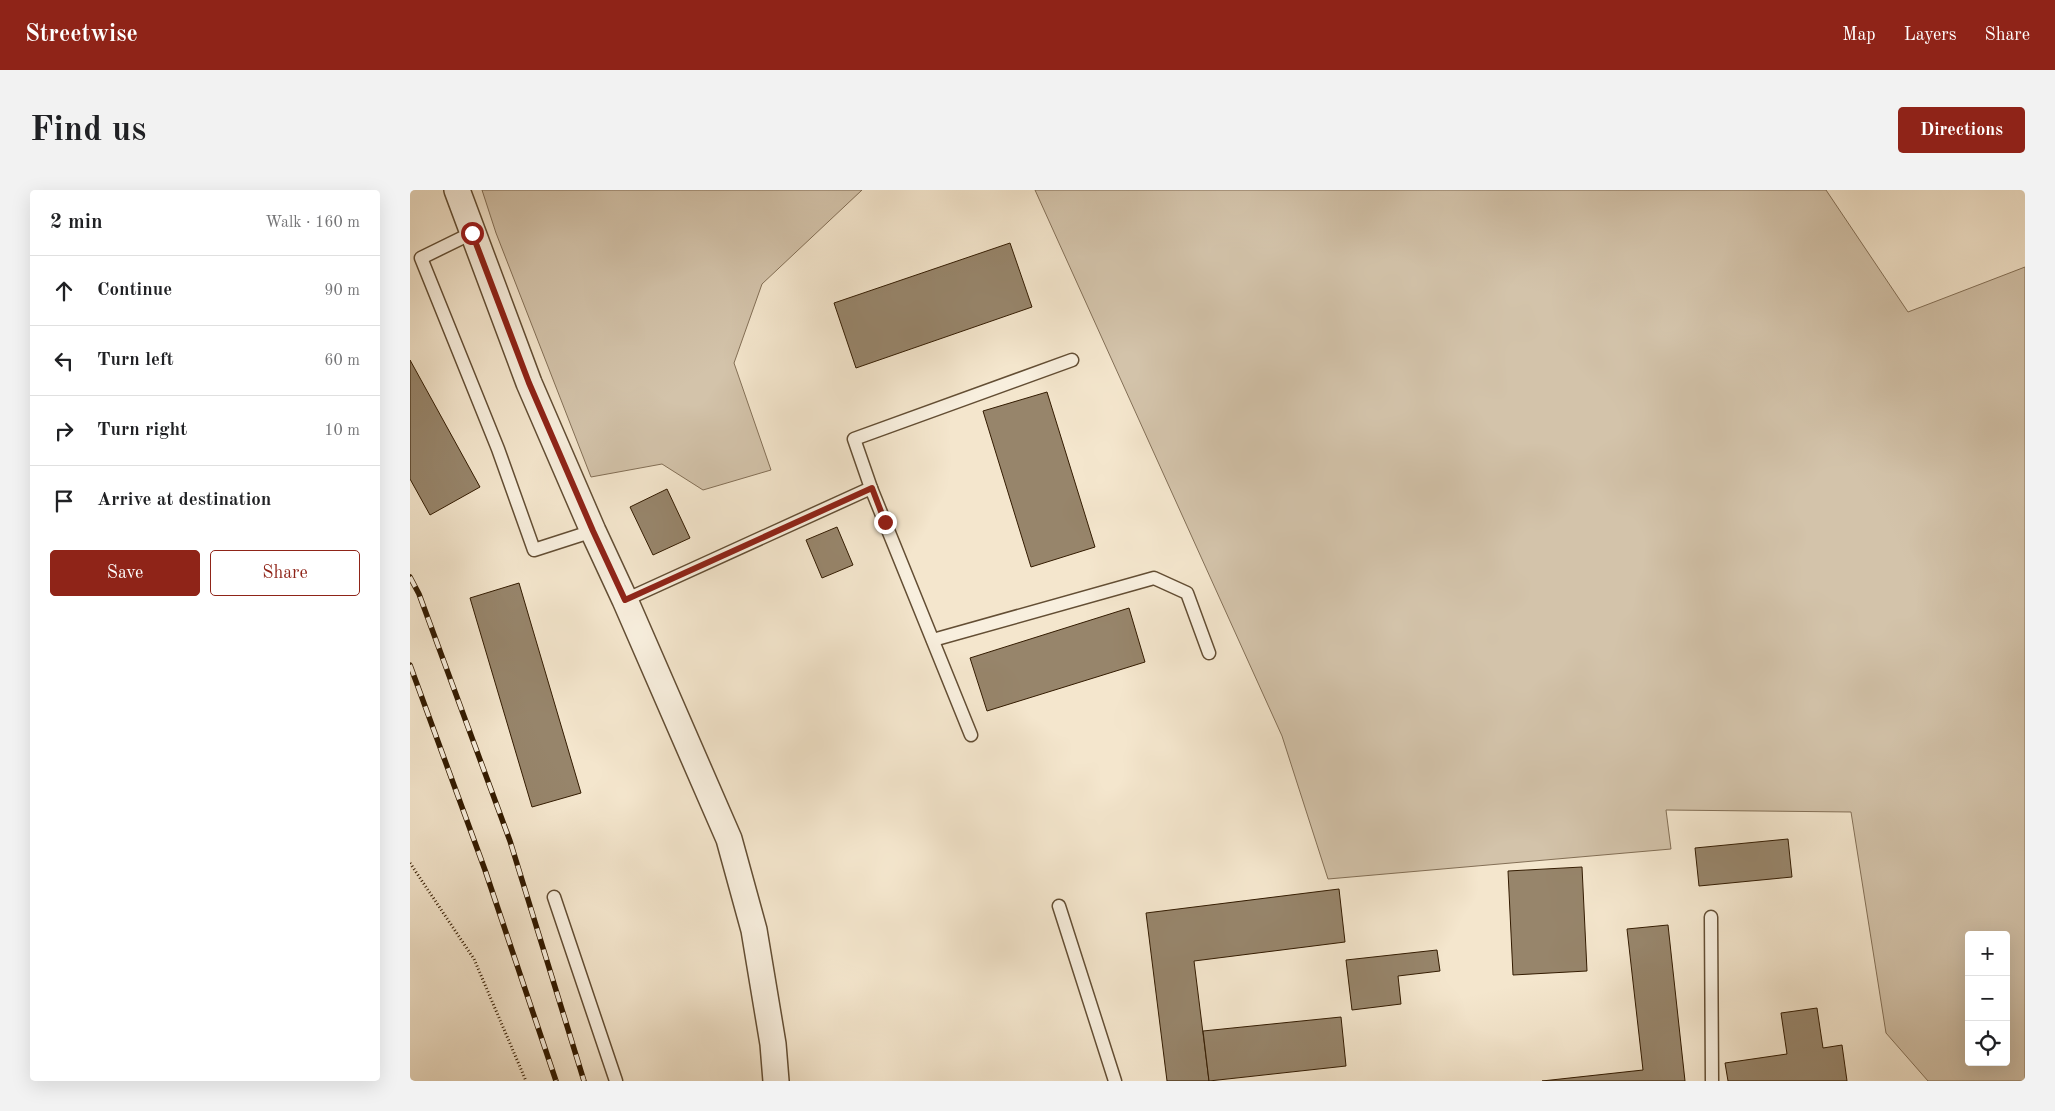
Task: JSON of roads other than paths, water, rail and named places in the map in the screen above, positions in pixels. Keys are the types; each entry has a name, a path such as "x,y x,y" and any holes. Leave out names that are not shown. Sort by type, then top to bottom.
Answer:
{"street":[{"path":"457,190 529,383 729,839 754,930 773,1044 776,1081"}],"lane":[{"path":"472,233 421,258 498,449 534,550 593,531"},
{"path":"971,735 854,439 1072,360"},
{"path":"625,600 872,488"},
{"path":"933,640 1154,578 1187,593 1209,653"},
{"path":"554,897 616,1081"},
{"path":"1059,906 1115,1081"},
{"path":"1712,917 1712,1081"}],"railway":[{"path":"410,577 419,594 510,841 584,1081"},
{"path":"410,665 485,870 556,1081"}]}
